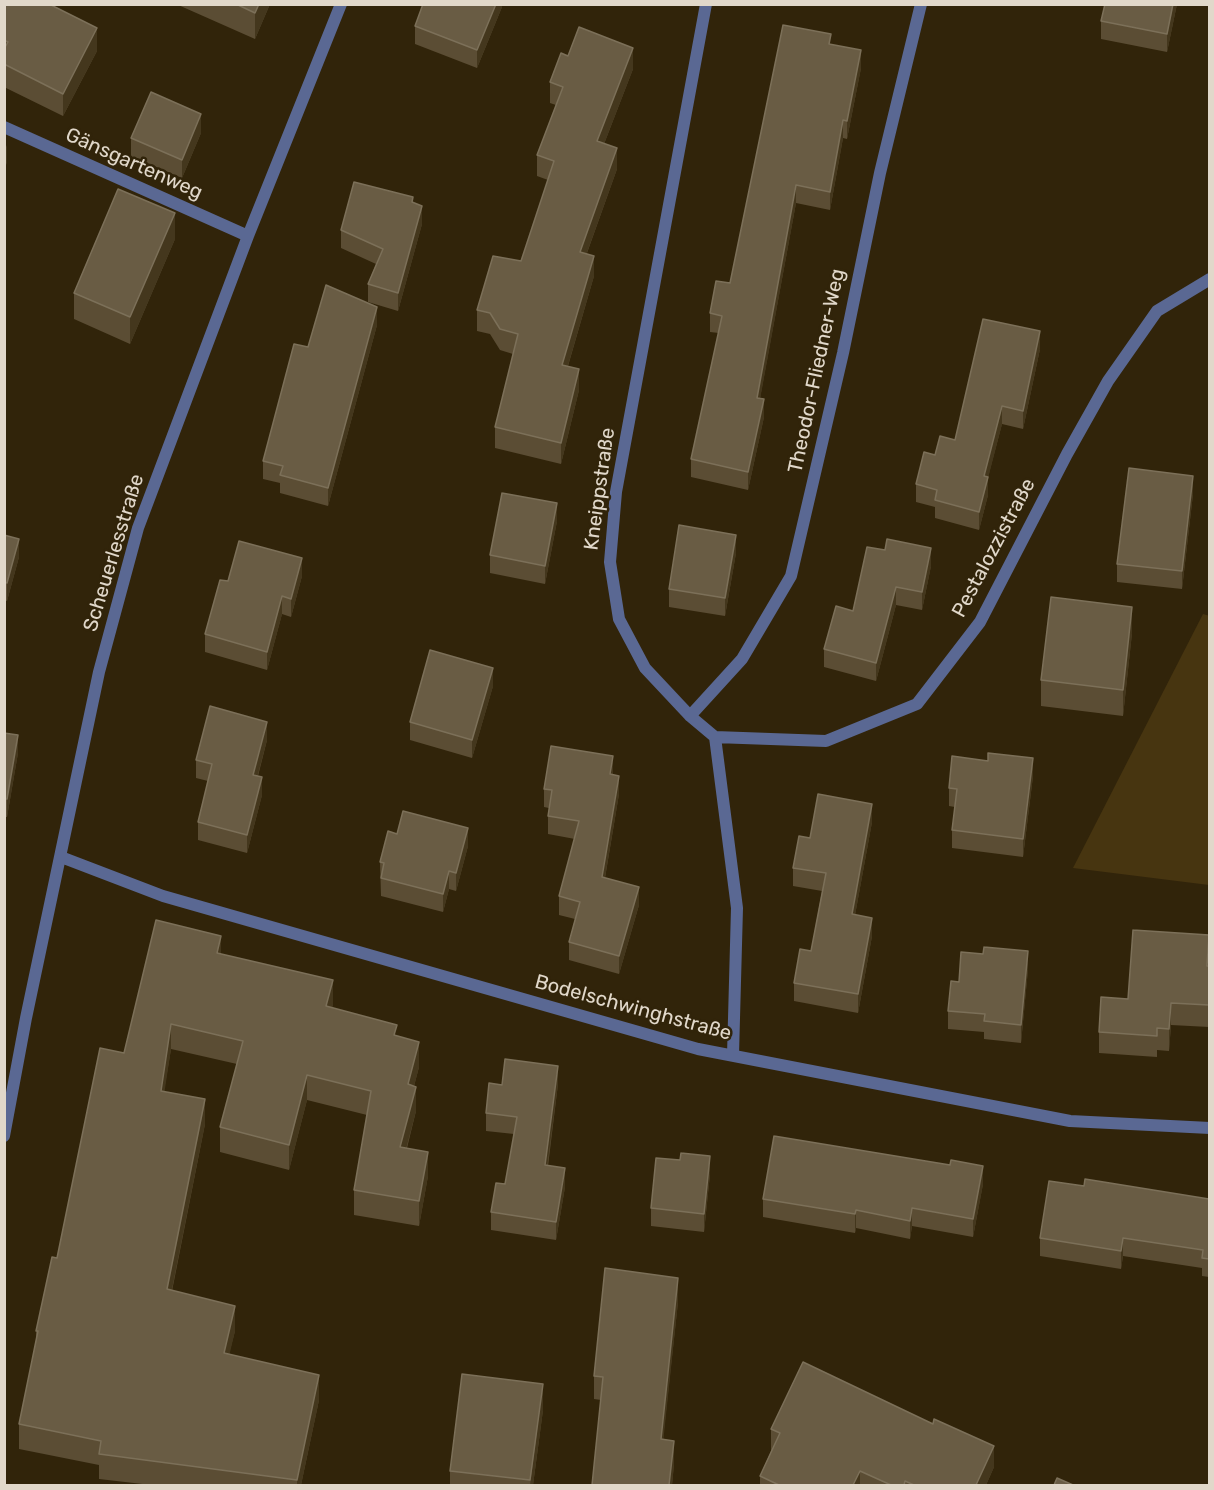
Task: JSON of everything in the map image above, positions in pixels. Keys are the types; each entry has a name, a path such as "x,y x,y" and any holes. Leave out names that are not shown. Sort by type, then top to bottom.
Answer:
{"street":[{"name":"Scheuerlesstraße","path":"4,1136 26,1018 99,672 138,528 248,236 341,4"},
{"name":"Kneippstraße","path":"706,4 616,492 610,562 619,619 645,668 690,716 715,737"},
{"name":"Theodor-Fliedner-Weg","path":"690,716 742,659 791,576 843,353 880,172 921,4"},
{"name":"Gänsgartenweg","path":"4,127 248,236"},
{"name":"Pestalozzistraße","path":"715,737 826,741 917,704 980,622 1066,454 1108,381 1157,311 1209,279"},
{"path":"715,737 737,908 734,1055"},
{"name":"Bodelschwinghstraße","path":"61,857 163,896 699,1049 1070,1121 1209,1128"}],"shaded area":[{"path":"1203,614 1210,616 1209,885 1073,868"}],"building":[{"path":"4,4 49,4 97,28 63,94 4,64 4,49 8,42 4,40"},
{"path":"236,4 259,4 255,13"},
{"path":"423,4 496,4 477,50 415,26"},
{"path":"1105,4 1173,4 1167,34 1101,21"},
{"path":"783,25 831,34 829,44 861,50 847,121 843,120 830,192 796,185 757,398 764,399 748,472 691,459 722,316 710,313 716,281 730,283"},
{"path":"579,27 633,48 597,141 617,148 580,252 594,256 562,365 579,369 561,443 495,427 518,334 500,329 490,313 477,310 493,256 521,261 554,161 537,155 563,87 550,82 561,53 568,56"},
{"path":"151,92 201,114 182,160 131,138"},
{"path":"354,182 413,197 412,202 422,206 398,293 368,284 383,249 341,230"},
{"path":"118,189 175,213 130,317 74,293"},
{"path":"326,285 377,307 328,488 280,475 283,466 263,461 294,344 308,347"},
{"path":"983,319 1040,331 1023,411 1002,406 984,476 988,477 979,512 935,500 937,490 916,484 924,452 935,455 940,436 955,440"},
{"path":"1129,468 1193,476 1182,571 1117,564"},
{"path":"502,493 557,503 545,566 490,555"},
{"path":"679,525 736,535 725,598 669,589"},
{"path":"4,535 19,539 7,583 4,582"},
{"path":"887,539 931,548 922,592 896,587 876,663 824,649 836,606 853,611 867,547 885,550"},
{"path":"239,541 302,558 291,599 282,596 267,652 205,634 220,580 228,581"},
{"path":"1051,597 1132,607 1123,690 1041,680"},
{"path":"430,650 493,668 472,740 410,722"},
{"path":"210,706 267,722 253,775 262,777 247,835 198,822 212,764 196,760"},
{"path":"4,733 18,735 7,799 4,799"},
{"path":"551,746 613,756 610,774 619,776 602,877 639,887 619,956 569,942 580,902 559,896 579,821 548,816 552,790 544,789"},
{"path":"988,753 1033,758 1023,839 952,830 957,789 949,788 952,756 988,761"},
{"path":"818,794 872,804 852,914 872,918 858,994 794,983 800,949 811,951 826,873 793,868 799,836 810,838"},
{"path":"403,811 468,828 456,873 449,871 443,894 381,878 384,863 380,862 388,831 397,834"},
{"path":"156,920 221,936 217,953 333,980 326,1006 397,1025 394,1035 419,1042 408,1084 416,1087 400,1147 428,1152 419,1201 354,1190 371,1091 307,1075 289,1145 220,1127 243,1041 171,1024 161,1091 205,1099 167,1289 235,1306 224,1353 319,1375 297,1480 99,1454 101,1441 19,1424 38,1331 36,1331 52,1257 57,1258 100,1048 124,1053"},
{"path":"1133,930 1209,935 1207,966 1209,966 1209,1005 1171,1003 1169,1029 1157,1028 1157,1036 1099,1032 1101,997 1128,999"},
{"path":"984,947 1028,951 1021,1025 984,1021 985,1014 948,1011 951,981 959,982 961,952 983,954"},
{"path":"505,1059 558,1066 545,1165 565,1168 556,1222 491,1212 496,1183 505,1184 517,1117 486,1113 489,1083 502,1085"},
{"path":"774,1136 950,1165 951,1160 983,1166 973,1219 912,1208 910,1221 856,1210 855,1214 763,1199"},
{"path":"681,1153 710,1156 704,1214 651,1208 656,1158 680,1160"},
{"path":"1085,1179 1209,1199 1209,1259 1202,1258 1203,1250 1123,1238 1121,1251 1040,1238 1049,1181 1084,1186"},
{"path":"605,1268 678,1278 661,1439 674,1441 669,1485 592,1485 603,1377 594,1376"},
{"path":"803,1362 933,1424 934,1419 994,1446 976,1485 914,1485 905,1481 904,1485 891,1485 860,1471 853,1485 779,1485 760,1476 780,1433 771,1429"},
{"path":"462,1374 543,1384 530,1480 450,1471"},
{"path":"1057,1478 1073,1485 1054,1485"}]}
